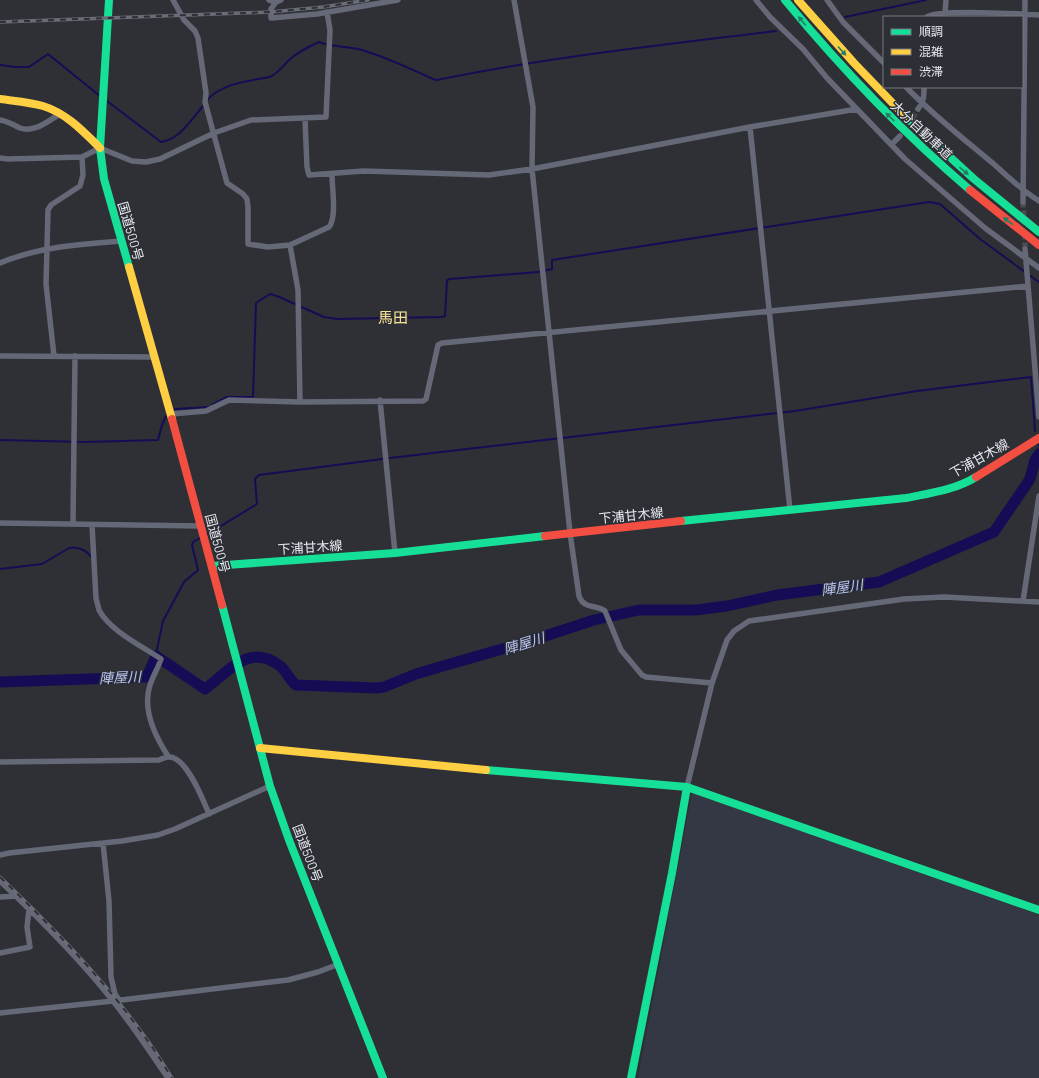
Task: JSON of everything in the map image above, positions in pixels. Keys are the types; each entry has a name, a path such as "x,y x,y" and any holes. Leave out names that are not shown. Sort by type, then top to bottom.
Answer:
{"main road":[{"name":"国道500号","path":"109,0 100,148 104,179 171,414 270,786 289,840 383,1078"},
{"name":"大分自動車道","path":"785,0 855,81 908,134 969,189 1039,245"},
{"name":"大分自動車道","path":"798,0 863,74 915,127 975,181 1039,232"},
{"path":"0,99 48,108 60,114 80,128 100,148"},
{"name":"下浦甘木線","path":"212,566 395,553 906,498 942,491 967,482 1039,438"},
{"path":"260,748 475,769 687,786 1039,910"},
{"path":"631,1078 672,873 687,786"}],"street":[{"path":"173,0 184,20 195,31 198,38 206,93 205,102 227,183 243,194 247,199 248,244 268,247 290,245 329,227 332,224 333,215 332,175"},
{"path":"269,0 279,1"},
{"path":"279,1 271,9 271,18 327,12 398,0"},
{"path":"514,0 533,107 532,169 570,533 581,600 588,606 600,607 605,611 621,650 646,677 712,683"},
{"path":"756,0 770,17 803,49 827,78 905,158 985,228 1039,268"},
{"path":"827,0 843,22 883,63"},
{"path":"945,13 946,0"},
{"path":"1023,202 1025,0"},
{"path":"0,158 82,157 100,148 132,161 146,162 160,159 214,134 251,120 326,117 330,30 327,12"},
{"path":"928,16 930,14 945,13 1039,15"},
{"path":"907,88 920,106 996,166 1024,191 1039,201"},
{"path":"920,106 924,96 924,88"},
{"path":"305,119 307,167 310,175 372,172 489,175 532,169 750,127 857,109"},
{"path":"0,120 29,130 36,128 60,114"},
{"path":"750,127 790,510"},
{"path":"892,144 900,136"},
{"path":"54,356 46,284 48,210 51,205 80,186 83,175 82,157"},
{"path":"0,263 18,256 48,250 84,244 121,241"},
{"path":"290,245 298,290 300,402"},
{"path":"1026,249 1039,417"},
{"path":"171,414 206,411 229,400 300,402 380,400 423,401 426,399 438,345 442,343 1028,286"},
{"path":"0,356 155,357"},
{"path":"73,524 75,356"},
{"path":"380,400 395,553"},
{"path":"1023,601 1039,496"},
{"path":"0,523 201,526"},
{"path":"92,525 96,598 99,609 106,620 118,630 161,659 150,685 147,700 149,713 158,739 168,756 181,762 185,766 209,814"},
{"path":"687,786 712,683 727,640 734,631 749,621 923,597 1039,602"},
{"path":"0,762 159,760 168,756"},
{"path":"0,856 9,853 128,840 158,835 176,829 270,786"},
{"path":"103,843 110,901 111,977 116,1001"},
{"path":"0,881 66,947 116,1001 168,1078"},
{"path":"0,897 16,896"},
{"path":"0,953 30,947 27,927 29,909"},
{"path":"0,1013 116,1001 288,980 318,972 339,964"}],"shaded area":[{"path":"692,793 1039,915 1039,1078 638,1078"}],"waterway":[{"path":"845,17 926,0"},
{"path":"206,101 212,95 227,87 270,77 289,60 319,42 368,52 437,80 564,58 776,31"},
{"path":"0,65 29,67 48,54 100,96"},
{"path":"107,101 161,142 180,133 204,105"},
{"path":"212,405 227,397 253,397 256,303 270,294 324,317 337,319 442,317 445,316 447,280 450,279 538,272 552,269 552,260 929,202 940,204 980,239 1025,272"},
{"path":"1029,275 1039,282"},
{"path":"206,535 257,504 255,479 259,475 390,458 795,411 917,391 1031,377 1035,431"},
{"path":"175,409 208,407"},
{"path":"0,440 85,442 158,440 166,416"},
{"name":"陣屋川","path":"0,682 147,677 156,656 205,689 240,662 249,658 259,657 269,659 280,666 296,685 376,688 384,687 416,674 530,641 594,620 639,610 696,610 727,606 777,595 879,582 994,532 1030,479 1035,460 1039,454"},
{"path":"156,654 163,621 184,582 198,570 192,545 193,542 200,538"},
{"path":"0,569 42,564 69,548 78,548 85,551 92,558"}],"tunnel":[{"path":"903,132 918,109"},
{"path":"1023,202 1024,219"},
{"path":"1025,234 1025,249"}],"railway":[{"path":"0,22 271,12 323,7 368,0"},
{"path":"0,877 58,934 112,994 149,1042 172,1078"}],"traffic: fast":[{"path":"109,0 100,148 104,179 129,267"},
{"path":"785,0 850,75 873,99 920,145 970,190"},
{"path":"905,116 974,179 1039,232"},
{"path":"681,521 906,498 951,488 976,477"},
{"path":"212,566 395,553 545,536"},
{"path":"222,605 270,786 289,840 383,1078"},
{"path":"486,770 687,787 1039,910"},
{"path":"631,1078 672,873 687,787"}],"traffic: slow":[{"path":"798,0 854,63 905,116"},
{"path":"0,99 43,106 51,109 74,123 100,148"},
{"path":"129,267 172,419"},
{"path":"260,748 486,770"}],"traffic: jam":[{"path":"970,190 1039,245"},
{"path":"172,419 222,605"},
{"path":"976,477 1039,438"},
{"path":"545,536 681,521"}],"district":[{"name":"馬田","path":"393,317"}]}
